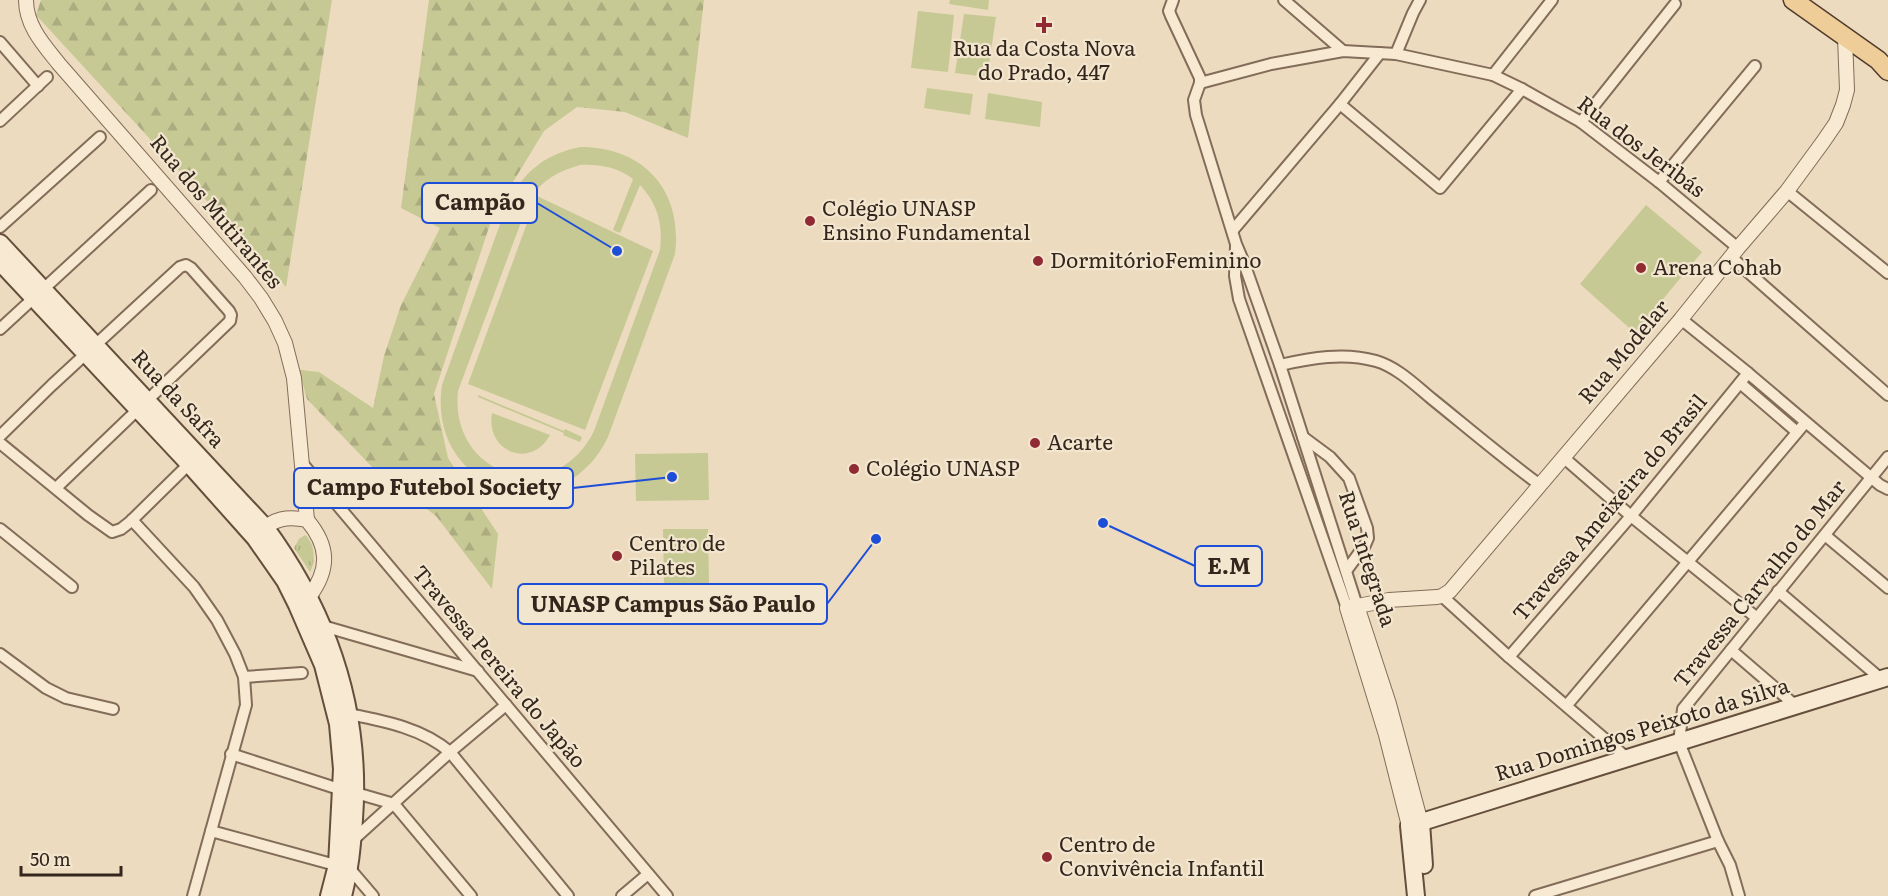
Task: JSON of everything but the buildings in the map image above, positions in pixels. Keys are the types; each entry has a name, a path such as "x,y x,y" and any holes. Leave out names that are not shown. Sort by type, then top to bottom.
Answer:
{"main road":[{"path":"1793,0 1885,63"},
{"name":"Rua da Safra","path":"0,243 39,293 260,532"},
{"name":"Rua da Safra","path":"0,262 39,293"},
{"name":"Rua da Safra","path":"142,404 189,464 282,551 309,597"},
{"path":"260,532 293,597 323,665 338,724 342,769 349,791 353,840 329,896"},
{"path":"309,597 323,626 340,674 354,749 343,867 343,896"},
{"name":"Rua Domingos Peixoto da Silva","path":"1415,824 1884,678"},
{"name":"Rua Integrada","path":"1415,824 1416,896"},
{"name":"Rua Integrada","path":"1415,824 1425,896"}],"street":[{"name":"Rua dos Mutirantes","path":"26,0 27,17 34,32 59,64 245,277 275,321 285,343 294,378 307,520"},
{"name":"Rua Integrada","path":"1173,0 1169,11 1198,72 1200,83 1194,100 1196,115 1236,244 1280,365 1346,571 1352,607"},
{"path":"1396,54 1420,0"},
{"path":"1493,75 1552,0"},
{"path":"1287,1 1343,51"},
{"path":"1581,122 1675,4"},
{"name":"Rua Modelar","path":"1442,596 1450,591 1681,318 1787,191 1823,142 1836,123 1847,90 1845,37"},
{"path":"0,42 38,86"},
{"name":"Rua dos Jeribás","path":"1200,83 1271,64 1343,51 1396,54 1493,75 1581,122 1659,182 1888,395"},
{"path":"1233,230 1340,104 1380,53"},
{"path":"1659,182 1755,66"},
{"path":"0,122 47,77"},
{"path":"1340,104 1440,188 1522,89"},
{"path":"0,227 100,137"},
{"path":"0,329 151,190"},
{"path":"1787,191 1888,273"},
{"name":"Rua Integrada","path":"1236,244 1235,283 1239,299 1352,607 1386,735 1415,824"},
{"path":"0,436 180,267 186,265 191,268 229,311 231,318 56,488"},
{"path":"1681,318 1871,478 1888,489"},
{"path":"1280,365 1310,358 1332,357 1383,363 1396,370 1540,485"},
{"name":"Travessa Ameixeira do Brasil","path":"1509,657 1631,516 1748,373"},
{"path":"1740,383 1797,432"},
{"path":"1567,705 1805,423"},
{"path":"1303,437 1330,457 1349,478 1367,528 1368,538 1365,545 1346,571"},
{"path":"0,443 111,532 121,529 132,520 189,464"},
{"path":"1563,457 1631,516 1757,618"},
{"name":"Travessa Carvalho do Mar","path":"1679,742 1683,709 1888,457"},
{"name":"Travessa Pereira do Japão","path":"301,463 667,896"},
{"path":"260,532 274,521 285,518 307,520 319,537 325,558 318,585 309,597"},
{"path":"132,520 195,587 217,620 244,677 246,705 193,896"},
{"path":"0,530 72,587"},
{"path":"1826,536 1888,588"},
{"path":"1778,591 1884,678"},
{"path":"1352,607 1389,600 1442,596 1627,758"},
{"path":"323,626 478,671"},
{"path":"1731,650 1796,705"},
{"path":"0,654 46,688 66,698 113,709"},
{"path":"244,677 302,673"},
{"path":"353,840 450,752 506,705"},
{"path":"349,714 387,722 410,730 450,752 568,896"},
{"path":"1679,742 1734,876 1739,896"},
{"path":"231,754 394,804 471,896"},
{"path":"212,831 343,867 373,896"},
{"path":"1535,896 1718,841"},
{"path":"622,896 648,874"},
{"path":"1573,885 1577,896"}],"green space":[{"path":"41,0 332,0 286,287 36,15"},
{"path":"429,0 704,0 688,138 625,112 577,107 544,131 493,215 434,394 448,458 498,534 492,589 436,516 372,467 307,399 299,370 319,372 373,408 384,356 401,305 440,228 401,208"},
{"path":"950,0 989,0 988,10 949,4"},
{"path":"918,11 954,15 948,72 911,68"},
{"path":"964,14 996,17 987,77 955,73"},
{"path":"927,88 973,94 970,115 924,108"},
{"path":"988,93 1042,102 1040,127 985,119"},
{"path":"581,147 604,149 624,155 655,177 666,193 673,211 676,232 675,254 608,437 587,467 560,485 531,492 501,488 475,474 455,452 443,422 442,385 508,202 521,181 538,165 569,150","holes":["587,165 614,169 633,179 613,230 620,233 640,185 658,215 661,232 660,250 594,431 577,455 555,470 531,476 508,473 487,462 470,445 460,421 458,391 530,198 540,186 558,173 572,167"]},
{"path":"537,196 653,251 585,430 468,384"},
{"name":"Arena Cohab","path":"1646,205 1702,252 1635,333 1580,284"},
{"path":"478,395 564,431 565,429 582,437 580,442 478,397"},
{"path":"492,413 550,435 542,446 532,452 521,454 511,452 495,438"},
{"path":"708,453 709,500 636,501 635,454"},
{"path":"663,529 708,529 709,583 664,583"},
{"path":"305,535 314,553 310,572 294,548 299,539"}],"place":[{"name":"Rua da Costa Nova do Prado, 447","path":"1044,25"},
{"name":"Colégio UNASP Ensino Fundamental","path":"810,221"},
{"name":"Campão","path":"617,251"},
{"name":"DormitórioFeminino","path":"1038,261"},
{"name":"Arena Cohab","path":"1641,268"},
{"name":"Acarte","path":"1035,443"},
{"name":"Colégio UNASP","path":"854,469"},
{"name":"Campo Futebol Society","path":"672,477"},
{"name":"E.M","path":"1103,523"},
{"name":"UNASP Campus São Paulo","path":"876,539"},
{"name":"Centro de Pilates","path":"617,556"},
{"name":"Centro de Convivência Infantil","path":"1047,857"}]}
